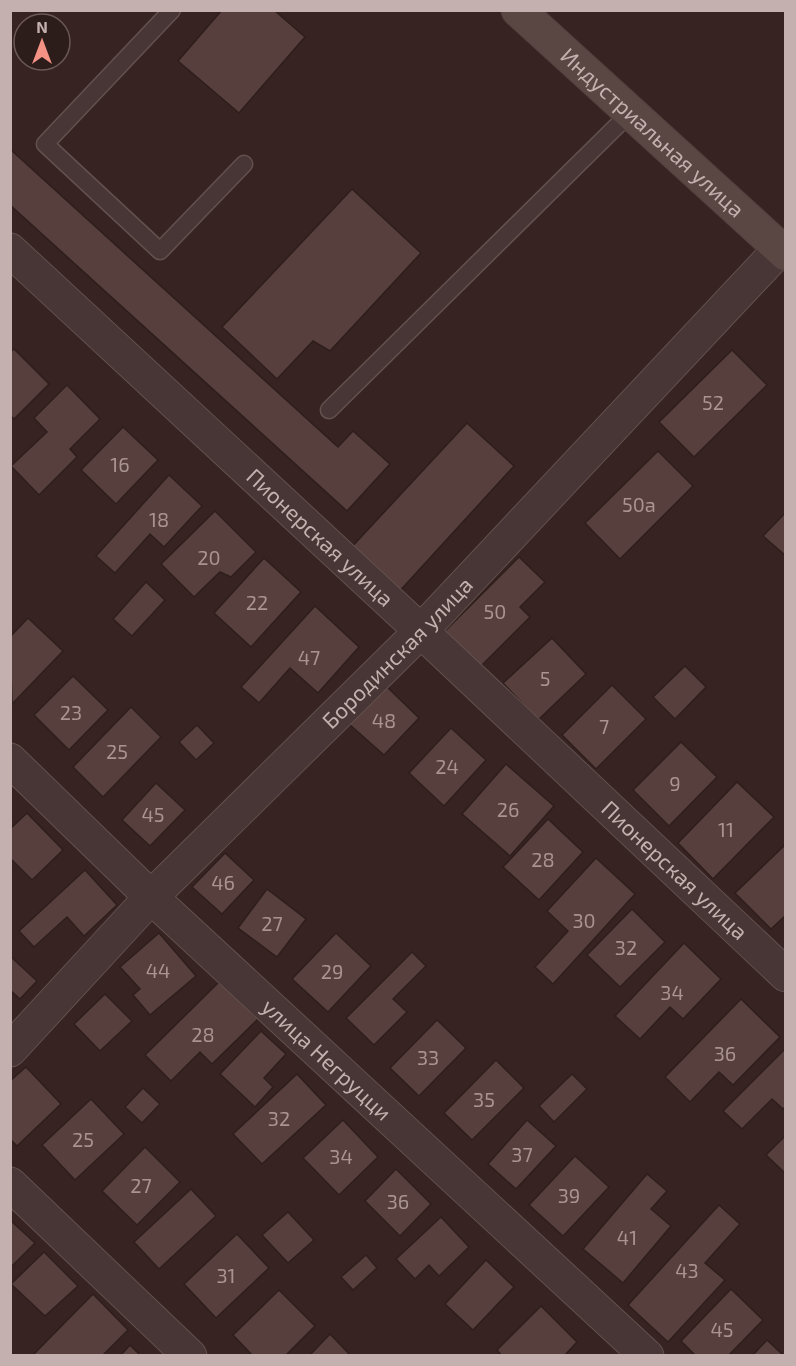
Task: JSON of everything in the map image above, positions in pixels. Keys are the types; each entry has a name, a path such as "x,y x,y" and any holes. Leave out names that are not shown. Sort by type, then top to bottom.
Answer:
{"main road":[{"name":"Индустриальная улица","path":"518,10 783,252"}],"street":[{"name":"Пионерская улица","path":"10,250 422,631 786,975"},
{"name":"Бородинская улица","path":"10,1050 152,897 422,631 783,252"},
{"name":"улица Негруцци","path":"10,759 152,897 647,1356"},
{"path":"10,1184 190,1356"}],"lane":[{"path":"171,10 45,144 160,251 244,164"},
{"path":"330,410 631,112"}],"building":[{"path":"222,10 274,10 305,37 239,113 178,61"},
{"path":"10,149 338,447 353,431 390,464 347,511 10,205"},
{"path":"352,189 421,253 330,351 313,341 277,379 222,327"},
{"path":"14,349 49,384 14,419 10,415 10,352"},
{"path":"732,350 767,385 694,457 659,422"},
{"path":"67,385 100,419 70,449 77,457 39,495 11,466 47,432 34,418"},
{"path":"467,423 514,466 396,595 348,551"},
{"path":"123,427 158,460 116,504 81,470"},
{"path":"658,451 693,486 620,559 585,523"},
{"path":"169,475 202,506 164,547 150,534 115,573 96,556"},
{"path":"215,511 256,552 231,577 220,572 194,597 161,564"},
{"path":"786,512 786,556 763,536"},
{"path":"519,557 545,582 520,607 530,617 481,666 445,631"},
{"path":"264,558 301,592 251,647 214,613"},
{"path":"146,582 165,600 132,636 113,619"},
{"path":"315,606 359,647 318,693 290,668 259,703 241,687"},
{"path":"28,618 63,651 12,704 10,637"},
{"path":"552,638 586,674 538,720 503,683"},
{"path":"685,666 706,687 675,719 653,697"},
{"path":"73,676 108,710 69,750 34,715"},
{"path":"385,685 419,718 384,755 349,724"},
{"path":"612,685 646,719 596,769 562,735"},
{"path":"131,707 161,737 103,797 73,767"},
{"path":"197,725 214,743 196,760 179,742"},
{"path":"451,728 486,760 444,806 409,773"},
{"path":"681,742 717,777 669,826 633,790"},
{"path":"506,764 554,806 510,856 462,814"},
{"path":"737,782 774,817 713,879 678,843"},
{"path":"156,783 185,810 150,846 122,820"},
{"path":"27,813 63,850 32,880 10,858 10,829"},
{"path":"548,819 583,852 539,900 503,867"},
{"path":"785,845 786,915 771,929 735,893"},
{"path":"225,853 254,880 222,914 192,887"},
{"path":"596,858 635,894 553,984 535,967 568,931 547,911"},
{"path":"85,870 117,905 84,936 67,917 34,947 19,931"},
{"path":"267,889 306,919 277,957 238,928"},
{"path":"632,909 665,942 620,987 587,955"},
{"path":"159,933 196,976 150,1015 133,995 140,989 120,967"},
{"path":"336,933 371,966 328,1012 292,979"},
{"path":"684,943 721,979 683,1019 670,1007 640,1039 615,1016"},
{"path":"412,952 426,966 393,999 407,1012 374,1045 346,1018"},
{"path":"10,956 37,981 20,999 10,990"},
{"path":"220,981 258,1019 212,1064 200,1052 171,1081 145,1055"},
{"path":"105,994 132,1021 100,1051 74,1024"},
{"path":"741,999 780,1037 733,1085 719,1072 690,1102 665,1077"},
{"path":"437,1020 466,1048 419,1096 390,1068"},
{"path":"261,1031 286,1054 264,1078 273,1087 255,1107 220,1074"},
{"path":"786,1048 786,1106 783,1109 772,1099 742,1129 723,1111"},
{"path":"496,1060 524,1088 472,1140 444,1113"},
{"path":"26,1067 61,1104 17,1146 10,1139 10,1081"},
{"path":"297,1074 326,1105 262,1164 233,1134"},
{"path":"572,1074 587,1089 554,1122 539,1106"},
{"path":"143,1088 160,1104 142,1123 125,1107"},
{"path":"91,1099 124,1134 75,1180 42,1145"},
{"path":"343,1120 378,1157 339,1195 303,1158"},
{"path":"527,1120 556,1146 516,1189 488,1164"},
{"path":"786,1135 786,1174 766,1155"},
{"path":"145,1147 180,1182 137,1225 102,1191"},
{"path":"575,1156 609,1187 563,1236 529,1205"},
{"path":"396,1169 431,1204 400,1236 365,1201"},
{"path":"647,1174 667,1191 651,1209 671,1226 623,1283 583,1249"},
{"path":"191,1189 216,1216 159,1269 134,1242"},
{"path":"719,1205 740,1224 705,1263 725,1280 668,1342 628,1305"},
{"path":"288,1212 314,1240 288,1263 262,1235"},
{"path":"441,1217 469,1247 439,1276 429,1265 415,1279 396,1259"},
{"path":"10,1220 35,1243 10,1268"},
{"path":"237,1234 269,1268 216,1318 184,1284"},
{"path":"44,1252 78,1286 45,1316 11,1284"},
{"path":"366,1255 377,1268 353,1290 341,1277"},
{"path":"486,1260 514,1287 473,1330 445,1304"},
{"path":"731,1289 763,1320 728,1356 696,1356 681,1341"},
{"path":"279,1290 315,1326 285,1356 253,1356 233,1335"},
{"path":"93,1294 128,1330 102,1356 32,1356"},
{"path":"541,1306 577,1342 564,1356 502,1356 497,1350"},
{"path":"330,1334 351,1356 309,1356"},
{"path":"767,1340 784,1356 752,1356"},
{"path":"130,1345 141,1356 120,1356"}]}
